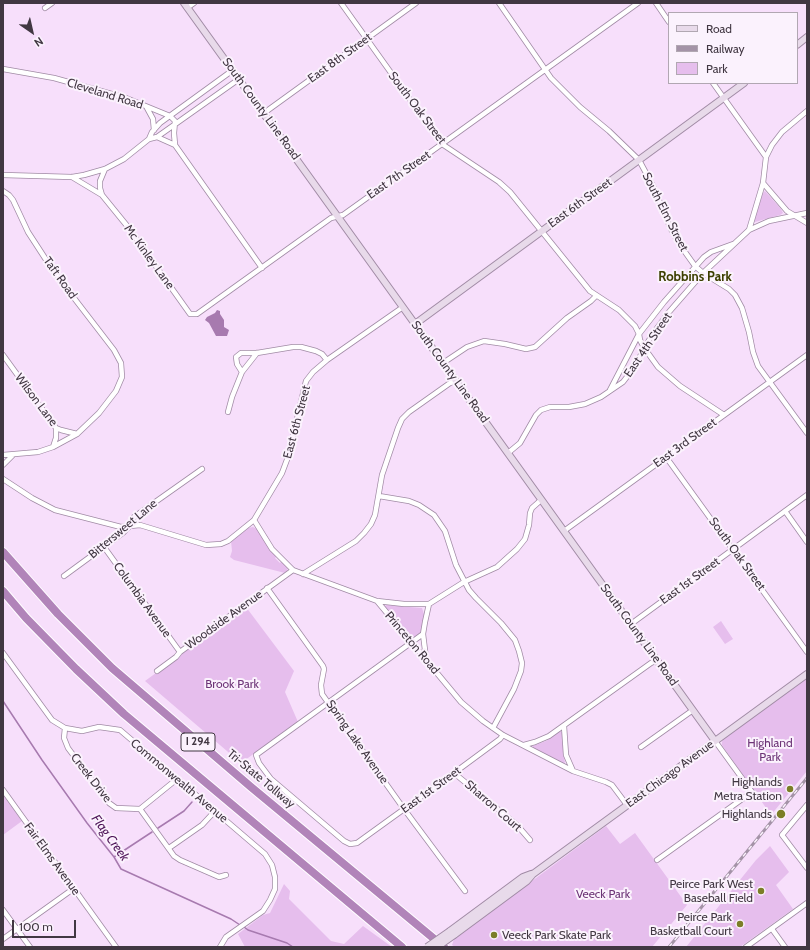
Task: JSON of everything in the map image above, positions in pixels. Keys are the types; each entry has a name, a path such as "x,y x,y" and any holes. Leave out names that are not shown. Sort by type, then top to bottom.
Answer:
{"highway":[{"name":"Tri-State Tollway","path":"3,552 58,614 112,668 251,787 444,947"},
{"name":"I 294","path":"3,591 26,618 76,669 119,709 402,947"}],"main road":[{"name":"South County Line Road","path":"186,5 715,741"},
{"path":"798,44 807,37"},
{"name":"East 6th Street","path":"415,324 743,84"},
{"name":"East Chicago Avenue","path":"452,933 526,881 533,874 807,674"},
{"path":"427,947 452,933"},
{"path":"437,947 452,933"}],"street":[{"path":"45,8 52,3"},
{"path":"186,5 194,3"},
{"name":"South Oak Street","path":"341,3 442,144 499,182 519,202 590,291 596,296 610,303 635,326 640,340 651,359 671,379 724,415"},
{"name":"East 8th Street","path":"264,113 416,3"},
{"name":"South Elm Street","path":"499,3 551,78 569,97 609,131 638,160 653,186 671,229 683,250 695,266 703,273 729,288 738,299 746,322 756,361 807,433"},
{"name":"East 7th Street","path":"197,314 331,218 343,215 638,3"},
{"path":"656,3 668,21"},
{"name":"Cleveland Road","path":"3,69 54,78 126,98 170,116"},
{"path":"150,140 154,130 160,123 233,70"},
{"path":"3,175 72,177 105,169 124,159 150,140 157,137 239,79"},
{"path":"714,84 766,157"},
{"path":"146,106 150,110 154,130"},
{"path":"749,230 763,183 766,157 772,145 782,132 807,110"},
{"path":"170,116 175,124 175,145"},
{"path":"157,137 170,141 175,145 262,268"},
{"path":"102,195 100,181 105,169"},
{"name":"Mc Kinley Lane","path":"72,177 102,195 128,227 190,314 197,314"},
{"path":"763,183 788,211 807,224"},
{"name":"Taft Road","path":"3,191 13,200 28,232 54,272 114,350 121,363 122,377 116,391 99,413 77,434"},
{"name":"East 4th Street","path":"508,454 520,442 536,415 541,410 550,407 569,407 585,404 609,392 628,376 652,335 669,312 703,273 749,230 769,221 807,213"},
{"name":"East 4th Street","path":"609,392 639,334 695,266 711,252 735,243"},
{"path":"443,363 467,347 484,342 505,344 526,349 535,347 564,320 596,296"},
{"name":"East 6th Street","path":"130,526 140,525 206,545 220,544 228,541 254,520 282,473 288,457 306,382 313,372 327,360 403,306"},
{"path":"242,372 237,364 236,357 241,353 257,353 301,347 322,354 327,360"},
{"path":"228,412 242,372 257,353"},
{"name":"Wilson Lane","path":"3,355 56,428 77,434"},
{"name":"East 3rd Street","path":"564,531 807,355"},
{"path":"303,574 350,545 364,533 371,524 375,515 386,460 402,420 450,383 456,381"},
{"path":"53,447 56,438 56,428"},
{"path":"3,455 38,452 53,447 77,434"},
{"path":"3,465 13,455"},
{"name":"South Oak Street","path":"666,457 807,652"},
{"name":"Bittersweet Lane","path":"64,576 130,526 134,517 202,469"},
{"path":"3,479 32,498 55,510 121,526 130,526"},
{"name":"East 1st Street","path":"631,624 807,494"},
{"path":"379,496 409,501 419,505 434,515 445,531 456,565 464,582 476,598 509,632 519,651 522,663 521,671 514,689 493,728"},
{"path":"377,601 404,604 429,604 464,582 497,567 517,549 525,539 532,508 541,500"},
{"path":"785,511 807,542"},
{"name":"Princeton Road","path":"254,520 272,549 293,570 377,601 461,702 483,721 503,735 573,771 612,785 627,805"},
{"name":"Columbia Avenue","path":"104,547 180,652"},
{"name":"Woodside Avenue","path":"157,671 180,652 293,570"},
{"name":"Spring Lake Avenue","path":"267,588 324,666 321,690 328,703 465,891"},
{"path":"426,660 423,634 429,604"},
{"path":"328,703 423,634"},
{"path":"3,653 52,720 65,728"},
{"path":"524,745 549,736 651,662 656,660"},
{"name":"East 1st Street","path":"328,703 256,755 259,763 271,779 344,841 350,844 357,843 500,739 503,735"},
{"path":"641,747 693,710"},
{"path":"564,726 566,755 573,771"},
{"name":"Commonwealth Avenue","path":"65,728 82,730 99,727 120,730 264,854 272,865 275,877 275,889 270,900 263,911 226,937 220,947"},
{"name":"Creek Drive","path":"65,728 64,738 68,748 109,803 116,808 140,809"},
{"path":"657,860 752,792 715,741"},
{"name":"Sharron Court","path":"454,773 517,825 530,840"},
{"path":"177,780 140,809 174,856 219,877 226,875"},
{"name":"Fair Elms Avenue","path":"3,790 116,947"},
{"path":"807,804 782,835 807,868"},
{"path":"169,848 202,826 215,811"},
{"path":"3,939 73,888"},
{"path":"746,947 807,903"},
{"path":"3,910 30,947"},
{"path":"772,928 785,947"}],"green space":[{"path":"765,191 783,213 755,222 754,221 763,193"},
{"path":"253,527 257,529 277,556 275,558 280,563 282,561 288,568 285,573 234,560 230,557 232,551 231,541 248,528"},
{"path":"386,605 422,608 424,614 421,633 412,638 393,615 385,608"},
{"name":"Brook Park","path":"246,607 294,671 285,692 298,722 241,763 145,681"},
{"path":"721,621 733,639 725,644 713,627"},
{"name":"Highland Park","path":"807,678 807,771 771,815 722,745 722,742 723,739"},
{"path":"560,731 563,733 564,764 533,749 533,746 546,741"},
{"path":"3,795 22,821 3,835"},
{"name":"Veeck Park","path":"606,826 620,844 635,833 687,905 652,947 455,947 452,945 454,939"},
{"path":"770,846 789,872 776,885 793,909 740,947 686,947 756,860"},
{"path":"284,884 290,891 289,899 331,941 344,944 363,926 392,947 245,947 238,934 263,915 270,913"}],"shaded area":[{"path":"217,310 220,311 220,314 224,320 224,327 229,330 227,336 216,336 209,323 205,320"}],"waterway":[{"name":"Flag Creek","path":"3,701 42,760 87,823 114,857 121,869 231,919 240,925"},
{"path":"158,828 184,811 192,802"},
{"path":"114,857 152,832"},
{"name":"Flag Creek","path":"244,927 248,930 287,943 293,947"}],"railway":[{"path":"669,947 807,778"}],"place":[{"name":"Highlands Metra Station","path":"790,789"},
{"name":"Highlands","path":"781,814"},
{"name":"Peirce Park West Baseball Field","path":"761,891"},
{"name":"Peirce Park Basketball Court","path":"740,924"},
{"name":"Veeck Park Skate Park","path":"494,935"}],"district":[{"name":"Robbins Park","path":"695,277"}]}
